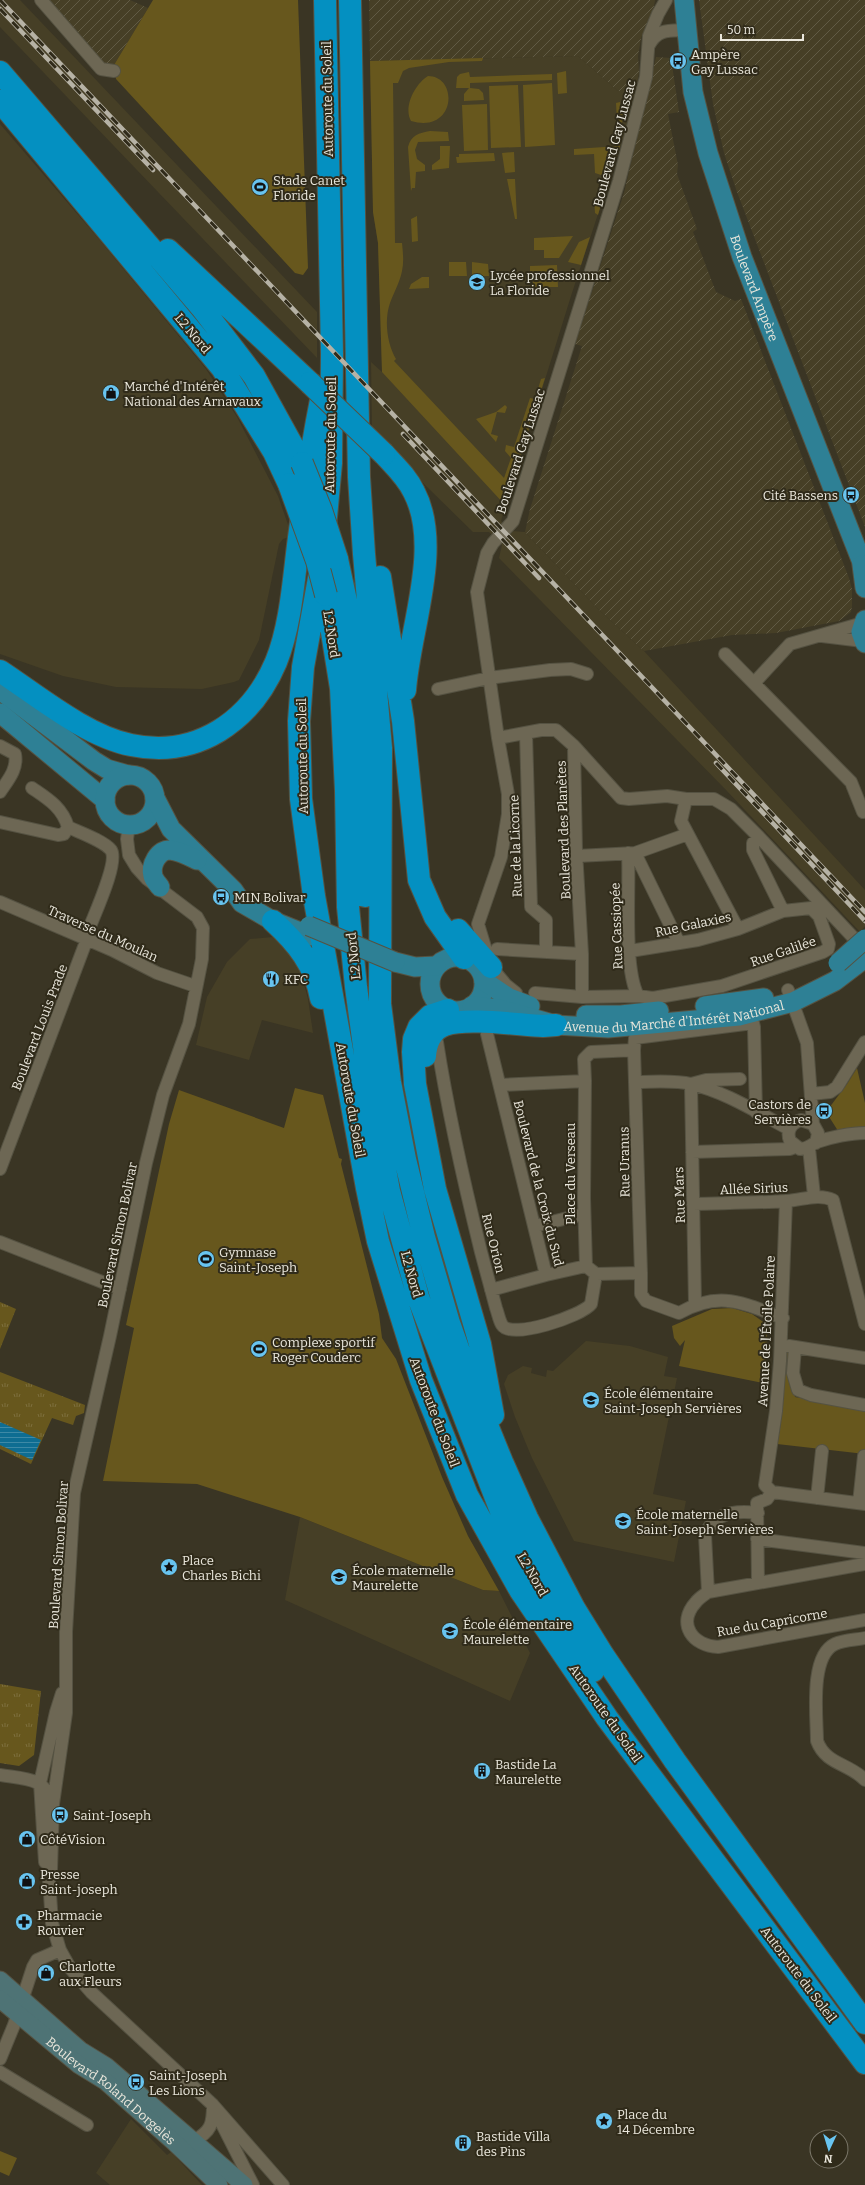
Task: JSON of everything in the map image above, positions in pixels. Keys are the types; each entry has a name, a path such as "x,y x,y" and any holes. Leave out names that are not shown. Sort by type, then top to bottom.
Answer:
{"highway":[{"name":"Autoroute du Soleil","path":"325,0 332,357 330,490 320,573 302,675 299,721 301,799 314,896 378,1241 421,1380 467,1495 520,1590 607,1718 700,1840 865,2063"},
{"name":"Autoroute du Soleil","path":"350,0 359,477 364,554 381,748 380,1004 393,1098 405,1159 424,1238 450,1323 474,1393 502,1462 550,1564 603,1655 674,1761 865,2023"},
{"name":"L2 Nord","path":"0,72 202,308 254,376 302,463 321,510 337,560 351,624 361,716 366,920 380,1004"},
{"name":"L2 Nord","path":"0,101 222,368 274,452 289,484 317,561 326,594 341,688 346,791 348,908 360,1017 368,1076 389,1191 418,1297 506,1524 534,1577 700,1840"},
{"path":"65,149 98,172 171,253 310,383 405,476 415,493 421,510 426,537 425,569 411,638 403,721"},
{"path":"356,285 377,562 403,721 419,880 435,917 464,958"},
{"path":"0,671 94,732 132,745 166,748 195,743 225,728 238,717 259,693 276,661 286,624 312,449 323,387 332,357"},
{"path":"428,902 462,934 491,966"},
{"path":"273,921 304,954 319,986 337,1097 377,1282 403,1358 421,1380"},
{"path":"448,1010 430,1016 419,1028 414,1039 412,1052 415,1084 427,1147 448,1238 480,1344 502,1462"},
{"path":"427,1147 424,1067 426,1046 431,1035 445,1025 460,1022 543,1026 556,1025"}],"main road":[{"name":"Boulevard Ampère","path":"684,0 693,92 708,153 742,258 864,568 865,588"},
{"path":"0,690 94,761 107,769 143,779 149,784 171,829 202,862 233,890 242,903 273,921 309,931 396,967 430,988 436,1001 448,1010 464,1010 472,1006 482,996 491,966 478,966 464,958 449,958 436,966 432,972 430,988"},
{"path":"0,713 105,800"},
{"path":"128,775 120,777 112,782 107,790 105,800 106,809 112,817 119,823 137,823 171,829"},
{"path":"137,823 154,807 155,798"},
{"path":"160,887 153,876 153,866 160,854 168,850 177,851 202,862"},
{"path":"233,890 248,895 309,931"},
{"name":"Avenue du Marché d'Intérêt National","path":"839,970 865,939"},
{"name":"Avenue du Marché d'Intérêt National","path":"472,1006 500,1009 556,1025 628,1028 739,1016 791,996 819,975 839,970 865,958"},
{"path":"396,967 436,966"},
{"name":"Avenue du Marché d'Intérêt National","path":"491,966 509,998 536,1001 586,1015 639,1014 791,996"},
{"name":"Boulevard Roland Dorgelès","path":"0,1980 21,2007 79,2065 105,2081 175,2143 219,2185"},
{"name":"Boulevard Roland Dorgelès","path":"0,1999 21,2007 80,2050 106,2066 244,2185"}],"street":[{"path":"41,0 101,69 114,70"},
{"name":"Boulevard Gay Lussac","path":"491,966 478,924 501,857 508,814 508,794 498,738 477,592 487,553 513,521 572,336 625,158 646,77 649,36 666,0"},
{"path":"648,46 653,36 688,30"},
{"path":"754,683 790,644 815,636 864,632"},
{"path":"815,636 864,632"},
{"path":"725,654 851,782 863,812"},
{"path":"438,689 489,678 571,669 587,674"},
{"name":"Boulevard des Planètes","path":"498,738 541,730 556,730 574,746 577,856 582,954 582,997"},
{"name":"Rue de la Licorne","path":"526,734 531,907 546,920 546,952"},
{"path":"0,746 15,754 16,761 15,769 0,792"},
{"path":"574,746 621,798 629,799 667,796 686,799 714,799 721,802 759,837 865,950"},
{"path":"0,822 58,835 64,834 68,827 65,816 53,802 32,788"},
{"path":"686,799 682,821 738,929"},
{"name":"Boulevard Simon Bolivar","path":"64,1687 74,1493 162,1095 189,1024 195,986 202,959 203,928 197,917 160,887 147,879 137,868 129,855 127,839 137,823"},
{"name":"Boulevard Louis Prade","path":"0,1169 113,863 112,852 106,846 68,827"},
{"path":"577,856 632,853 688,834"},
{"path":"759,837 753,844 753,850 783,911"},
{"path":"632,853 679,943"},
{"name":"Rue Cassiopée","path":"632,853 630,951 633,986 638,996"},
{"name":"Traverse du Moulan","path":"0,902 88,934 157,973 195,986"},
{"name":"Rue Galilée","path":"536,1001 582,997 638,996 653,998 722,986 805,959 828,949 829,944 816,912 811,908 783,911"},
{"name":"Rue Galaxies","path":"630,951 679,943 738,929 783,911"},
{"path":"491,966 546,952 582,954"},
{"path":"791,996 807,1043 813,1124 818,1133 812,1145 814,1196 826,1196 833,1200 836,1206 865,1324"},
{"path":"634,1050 635,1038 752,1023 754,1027 756,1112"},
{"name":"Boulevard de la Croix du Sud","path":"486,1034 500,1085 546,1275 586,1266 596,1274"},
{"name":"Rue Orion","path":"437,1042 446,1102 491,1290 502,1326 508,1330 522,1330 572,1317 590,1306 594,1294 596,1274"},
{"path":"811,1094 830,1092 837,1087 865,1042"},
{"name":"Place du Verseau","path":"586,1266 584,1214 584,1059 591,1052 634,1050"},
{"name":"Rue Uranus","path":"634,1050 641,1273"},
{"path":"691,1084 706,1080 740,1079"},
{"path":"500,1085 585,1081"},
{"path":"636,1082 691,1084 729,1098 756,1112 793,1125 805,1120 813,1124"},
{"name":"Rue Mars","path":"691,1084 695,1304"},
{"path":"795,1147 789,1137 793,1125 806,1108 811,1094"},
{"path":"692,1152 790,1149 812,1145 857,1133 865,1133"},
{"name":"Allée Sirius","path":"693,1204 803,1200 814,1196"},
{"name":"Avenue de l'Étoile Polaire","path":"757,1508 758,1489 768,1488 776,1411 782,1344 786,1201"},
{"path":"535,1226 584,1214"},
{"path":"0,1242 120,1289"},
{"path":"596,1274 641,1273 641,1294 646,1301 679,1314 695,1304 705,1302 734,1301 757,1307 783,1318"},
{"path":"491,1290 546,1275"},
{"path":"782,1344 795,1348 865,1358"},
{"path":"795,1348 793,1373 798,1390 811,1395 865,1406"},
{"path":"817,1498 822,1451"},
{"path":"768,1488 817,1498 862,1503 864,1456"},
{"path":"758,1584 757,1508 722,1515 713,1520 708,1526 705,1535 708,1592 758,1584 865,1564"},
{"path":"757,1539 865,1553"},
{"name":"Rue du Capricorne","path":"708,1592 696,1602 690,1611 688,1622 689,1630 693,1639 706,1646 718,1647 865,1620"},
{"path":"865,1638 833,1645 825,1653 817,1676 817,1741 820,1750 824,1755 847,1767 865,1780"},
{"path":"64,1687 56,1712 40,1783 43,1837 46,1870 49,1880 52,1923 60,1950 70,1968 91,1992 212,2105 283,2185"},
{"path":"49,1880 51,1870 53,1804 66,1713 64,1687"},
{"path":"0,1775 40,1783 46,1788 53,1804"},
{"path":"0,2059 21,2007 32,1967 37,1960 60,1950"},
{"path":"0,2072 87,2125"},
{"path":"193,2141 208,2132 213,2122 212,2105"},
{"path":"212,2105 253,2185"}],"shaded area":[{"path":"0,0 20,0 317,312 317,358 0,27"},
{"path":"48,0 130,0 148,8 114,65 105,66"},
{"path":"369,0 655,0 641,38 638,56 639,72 636,91 618,91 578,56 370,61"},
{"path":"699,0 865,0 865,527 737,192 724,153 713,104"},
{"name":"Lycée professionnel La Floride","path":"578,56 618,91 636,91 627,126 571,296 501,521 512,531 525,532 598,609 644,651 865,890 865,926 860,932 727,791 499,558 502,545 489,532 473,532 372,433 371,362 382,372 378,243 373,212 370,61"},
{"path":"656,57 671,58 679,112 668,114 678,165 677,174 697,229 693,232 716,292 735,301 741,299 849,578 852,589 852,606 851,612 839,621 776,633 732,635 644,651 598,609 525,532 530,509 582,346 575,344 624,193"},
{"name":"Marché d'Intérêt National des Arnavaux","path":"0,124 98,238 206,369 237,417 278,496 292,536 283,539 279,544 259,640 239,680 202,689 116,687 63,676 0,654"},
{"path":"273,937 298,961 308,999 313,1033 262,1020 249,1060 196,1045 207,997 227,962 250,939"},
{"name":"École élémentaire Saint-Joseph Servières","path":"586,1341 630,1346 668,1357 664,1376 677,1378 653,1494 686,1501 674,1562 574,1541 532,1458 515,1417 504,1384 508,1375 523,1366 532,1368 531,1373 546,1377 547,1370 553,1371"},
{"path":"300,1517 483,1590 499,1591 530,1653 510,1701 285,1600"},
{"path":"131,2119 167,2155 171,2152 202,2185 110,2185 96,2173"}],"green space":[{"name":"Stade Canet Floride","path":"153,0 298,0 308,268 303,275 295,273 116,79 114,65"},
{"path":"483,58 482,61 449,62 409,68 403,71 398,83 393,83 395,243 402,243 403,268 388,310 387,332 390,346 396,359 394,361 504,478 511,458 505,451 506,445 514,447 530,398 535,399 541,379 545,378 505,505 382,372 378,243 373,212 370,61"},
{"path":"566,71 567,93 558,94 557,73"},
{"path":"469,72 470,77 552,74 552,80 470,83 470,88 479,89 483,93 484,100 464,101 464,94 469,88 456,88 457,77 460,74"},
{"path":"428,76 438,78 445,85 448,94 448,103 444,112 437,119 426,123 411,121 408,109 409,103 419,84"},
{"path":"552,83 555,145 525,147 523,85"},
{"path":"518,85 521,147 491,148 489,86"},
{"path":"620,102 620,110 625,110 618,140 616,103"},
{"path":"487,104 488,150 464,151 462,105"},
{"path":"430,131 448,132 449,141 418,142 415,150 417,159 425,165 425,171 416,172 415,188 412,188 411,191 409,143 416,135"},
{"path":"440,146 450,146 449,168 432,170 432,165 440,159"},
{"path":"620,146 610,178 595,173 594,154 574,155 574,149"},
{"path":"514,152 515,172 505,173 502,153"},
{"path":"494,153 495,161 457,163 456,157 459,157 459,154"},
{"path":"507,179 515,179 517,219 515,219"},
{"path":"601,197 603,198 598,215 595,213 594,199"},
{"path":"417,216 418,241 412,242 411,219"},
{"path":"573,236 559,258 544,258 544,250 534,250 534,238"},
{"path":"590,237 581,265 568,262 579,242"},
{"path":"449,262 466,262 467,276 449,276"},
{"path":"472,262 488,264 489,276 472,276"},
{"path":"557,265 558,287 533,287 533,274 530,274 530,266"},
{"path":"422,277 429,277 429,288 409,289 411,284"},
{"path":"505,405 507,407 505,413 497,412 491,434 498,436 496,442 476,419 496,412"},
{"path":"857,1068 865,1103 865,1129 840,1134 826,1112"},
{"name":"Complexe sportif Roger Couderc","path":"295,1088 323,1095 339,1158 342,1159 341,1164 379,1314 382,1338 396,1359 442,1477 468,1536 499,1591 483,1590 300,1517 197,1484 103,1481 134,1328 126,1325 169,1124 179,1090 284,1128"},
{"path":"0,1302 16,1309 0,1349"},
{"path":"732,1308 752,1314 766,1324 768,1354 763,1383 679,1366 685,1340 680,1346 674,1338 672,1326 712,1309"},
{"path":"787,1353 789,1353 795,1397 865,1409 865,1454 777,1444 781,1421"},
{"path":"0,1372 85,1405 84,1413 76,1416 73,1425 52,1418 31,1464 0,1449"},
{"path":"0,1684 41,1691 34,1755 19,1766 0,1763"},
{"path":"0,2151 17,2158 9,2176 0,2172"}],"water":[{"path":"0,1422 41,1440 32,1460 0,1445"}],"railway":[{"path":"0,0 865,912"},
{"path":"0,9 153,170"},
{"path":"403,434 539,578"},
{"path":"716,763 865,921"}],"place":[{"name":"Ampère Gay Lussac","path":"678,61"},
{"name":"Stade Canet Floride","path":"260,187"},
{"name":"Lycée professionnel La Floride","path":"477,282"},
{"name":"Marché d'Intérêt National des Arnavaux","path":"111,393"},
{"name":"Cité Bassens","path":"851,495"},
{"name":"MIN Bolivar","path":"221,897"},
{"name":"KFC","path":"271,979"},
{"name":"Castors de Servières","path":"824,1111"},
{"name":"Gymnase Saint-Joseph","path":"206,1259"},
{"name":"Complexe sportif Roger Couderc","path":"259,1349"},
{"name":"École élémentaire Saint-Joseph Servières","path":"591,1400"},
{"name":"École maternelle Saint-Joseph Servières","path":"623,1521"},
{"name":"Place Charles Bichi","path":"169,1567"},
{"name":"École maternelle Maurelette","path":"339,1577"},
{"name":"École élémentaire Maurelette","path":"450,1631"},
{"name":"Bastide La Maurelette","path":"482,1771"},
{"name":"Saint-Joseph","path":"60,1815"},
{"name":"CôtéVision","path":"27,1839"},
{"name":"Presse Saint-joseph","path":"27,1881"},
{"name":"Pharmacie Rouvier","path":"24,1922"},
{"name":"Charlotte aux Fleurs","path":"46,1973"},
{"name":"Saint-Joseph Les Lions","path":"136,2082"},
{"name":"Place du 14 Décembre","path":"604,2121"},
{"name":"Bastide Villa des Pins","path":"463,2143"}]}
